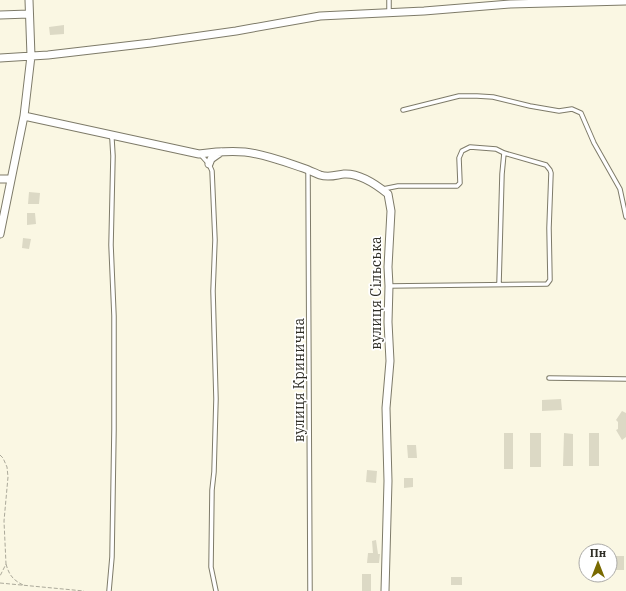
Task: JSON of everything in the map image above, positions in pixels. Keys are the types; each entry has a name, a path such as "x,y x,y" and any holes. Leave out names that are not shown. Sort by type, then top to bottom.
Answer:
{"street":[{"path":"0,234 24,116 31,56 29,0"},
{"path":"0,58 48,55 100,49 236,31 320,16 424,11 510,4 626,1"},
{"path":"0,15 29,14"},
{"path":"24,116 199,154 246,152 328,177 344,174 355,176 382,189"},
{"path":"209,164 211,159 221,152"},
{"path":"0,179 11,179"},
{"name":"вулиця Сільська","path":"382,189 388,194 391,207 388,267 390,361 386,408 388,481 384,591"}],"lane":[{"path":"389,0 389,12"},
{"path":"403,110 459,96 493,97 559,111 572,109 581,114 594,143 617,182 626,217"},
{"path":"109,591 112,557 114,422 114,316 111,245 113,156 111,136"},
{"path":"382,189 398,186 457,186 460,183 459,158 462,151 470,147 496,149 504,153 546,166 550,170 550,280 547,284 389,286"},
{"path":"499,284 504,153"},
{"path":"199,154 209,164 212,171 215,240 213,291 216,399 214,472 212,490 211,567 216,591"},
{"name":"вулиця Кринична","path":"308,170 310,591"},
{"path":"549,378 626,379"}],"path":[{"path":"0,455 7,467 4,522 6,564 9,574 14,581 25,586"},
{"path":"0,576 6,564"},
{"path":"0,583 84,591"}],"building":[{"path":"64,25 64,34 50,35 49,27"},
{"path":"29,192 40,193 39,204 28,204"},
{"path":"27,213 35,213 36,224 27,225"},
{"path":"23,238 31,239 29,249 22,248"},
{"path":"561,399 562,410 542,411 542,400"},
{"path":"622,411 626,413 626,437 622,440 616,430 618,429 618,422 616,420"},
{"path":"504,433 513,433 513,469 504,469"},
{"path":"530,433 541,433 541,467 530,467"},
{"path":"564,433 573,434 573,466 563,466"},
{"path":"589,433 599,433 599,466 589,466"},
{"path":"407,445 416,445 417,458 408,458"},
{"path":"367,470 377,471 376,483 366,482"},
{"path":"404,478 413,478 413,487 404,488"},
{"path":"376,540 378,554 380,554 379,563 367,563 368,553 373,553 372,541"},
{"path":"618,556 624,556 624,570 618,570"},
{"path":"362,574 371,574 371,591 362,591"},
{"path":"451,577 462,577 462,585 451,585"}]}
